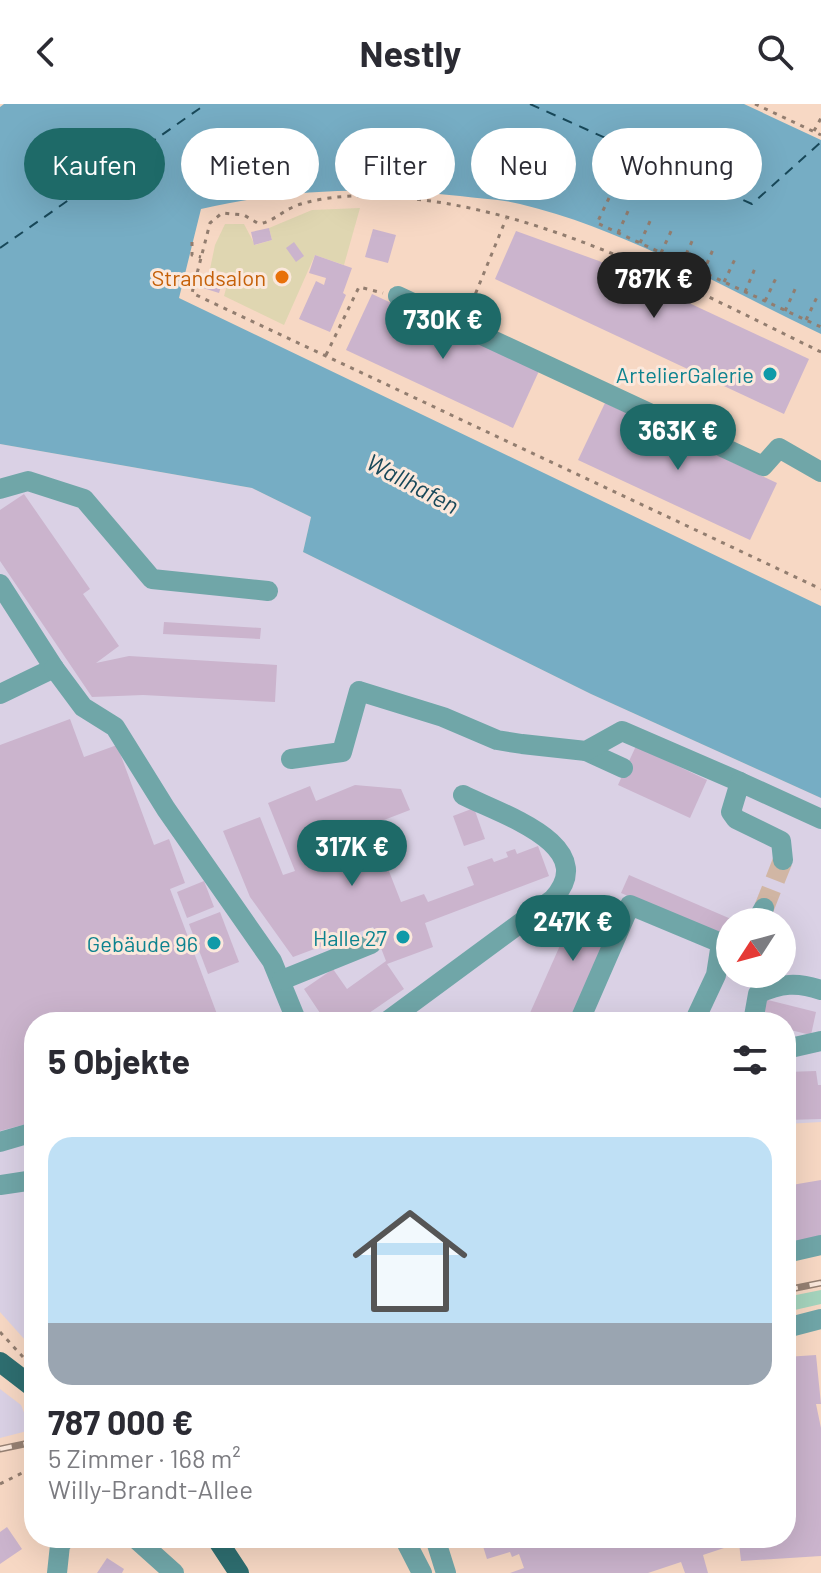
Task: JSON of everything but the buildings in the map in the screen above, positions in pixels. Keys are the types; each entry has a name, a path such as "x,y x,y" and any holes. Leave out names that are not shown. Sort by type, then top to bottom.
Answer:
{"main road":[{"path":"0,1362 24,1380"},
{"path":"223,1548 239,1573"}],"street":[{"path":"398,296 763,466 779,448 821,472"},
{"path":"0,489 28,481 84,499 152,579 268,591"},
{"path":"0,584 83,707 115,727 282,980 293,1012"},
{"path":"0,694 54,668"},
{"path":"291,759 342,752 359,691 443,717 497,740 586,751 623,768"},
{"path":"586,751 622,731 821,819"},
{"path":"740,782 731,812 736,819 781,841 783,860"},
{"path":"400,1012 553,899 564,886 567,868 564,857 548,838 463,795"},
{"path":"583,1012 630,905 716,941"},
{"path":"282,980 371,944"},
{"path":"700,1012 716,983"},
{"path":"755,1012 758,994 773,987 801,983 821,990"},
{"path":"796,1047 821,1041"},
{"path":"0,1142 24,1135"},
{"path":"0,1185 24,1181"},
{"path":"796,1251 821,1245"},
{"path":"796,1264 821,1258"},
{"path":"796,1325 821,1319"},
{"path":"57,1573 60,1548"},
{"path":"146,1548 174,1573"},
{"path":"409,1548 422,1573"},
{"path":"438,1548 446,1573"}],"path":[{"path":"755,104 821,135"},
{"path":"814,131 821,118"},
{"path":"608,200 597,223 821,327"},
{"path":"618,233 630,207"},
{"path":"640,243 652,217"},
{"path":"463,325 506,219"},
{"path":"661,253 673,227"},
{"path":"682,263 694,237"},
{"path":"192,242 192,255 201,257"},
{"path":"703,273 714,247"},
{"path":"724,282 736,257"},
{"path":"745,292 756,266"},
{"path":"765,301 777,276"},
{"path":"785,311 797,285"},
{"path":"326,355 359,287 398,296"},
{"path":"806,320 818,295"},
{"path":"0,1332 24,1358"},
{"path":"0,1484 24,1472"}],"shaded area":[{"path":"0,444 252,488 311,517 303,552 591,694 821,798 821,1122 796,1123 796,1012 24,1012 24,1339 0,1312"},
{"path":"0,1389 21,1405 24,1432 0,1438"}],"green space":[{"path":"821,1290 821,1304 796,1310 796,1295"}],"sand":[{"path":"360,208 344,265 315,255 284,325 224,296 230,274 210,269 215,245 225,224 244,224 255,245 272,240 269,228 312,210"}],"water":[{"name":"Wallhafen","path":"4,104 744,104 821,140 821,334 674,261 598,228 520,204 495,200 576,200 576,128 471,128 471,198 455,196 455,128 335,128 335,191 319,192 319,128 181,128 181,200 246,200 201,209 179,298 821,606 821,798 591,694 303,552 311,517 252,488 0,444 0,107"}],"ferry route":[{"path":"0,248 206,104"},
{"path":"530,104 752,204 821,142"}],"tunnel":[{"path":"764,908 783,860"}],"railway":[{"path":"796,1288 821,1283"},
{"path":"0,1449 24,1444"}],"place":[{"name":"Strandsalon","path":"282,277"},
{"name":"ArtelierGalerie","path":"770,374"},
{"name":"Halle 27","path":"403,937"},
{"name":"Gebäude 96","path":"214,943"}]}
